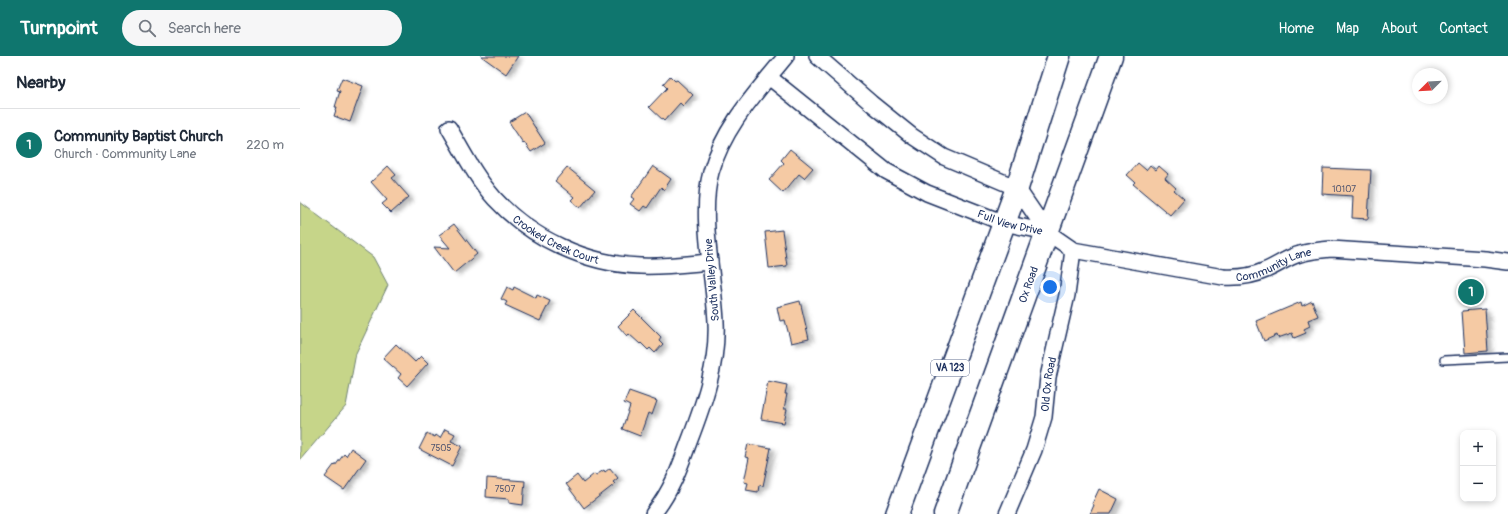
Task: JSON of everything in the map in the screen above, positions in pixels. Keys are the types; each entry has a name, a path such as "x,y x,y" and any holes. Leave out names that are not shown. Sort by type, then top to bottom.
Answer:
{"highway":[{"name":"VA 123","path":"897,514 1017,188 1059,56"},
{"name":"Ox Road","path":"945,514 1111,56"}],"street":[{"name":"South Valley Drive","path":"653,514 665,499 676,478 706,398 713,365 716,323 710,262 707,197 717,153 738,116 786,56"},
{"path":"817,56 912,136 944,157 1017,188"},
{"name":"Full View Drive","path":"769,77 886,171 927,193 1004,223 1047,232"},
{"name":"Crooked Creek Court","path":"449,128 478,177 495,198 521,222 552,242 587,257 624,264 641,266 681,265 710,262"},
{"name":"Full View Drive","path":"1017,188 1047,232"},
{"name":"Community Lane","path":"1047,232 1073,250 1223,277 1232,277 1259,272 1289,258 1314,250 1331,249 1485,259 1508,262"},
{"name":"Old Ox Road","path":"1007,514 1034,450 1044,418 1048,377 1067,295 1073,250"}],"lane":[{"path":"1444,360 1508,357"}],"green space":[{"path":"300,202 373,257 388,285 356,353 346,406 300,460"}],"building":[{"path":"481,56 518,56 506,74"},
{"path":"670,76 675,81 677,80 693,95 683,106 680,103 664,121 649,107 667,88 663,84"},
{"path":"342,78 363,86 350,122 334,116 340,91 337,90"},
{"path":"525,112 545,143 531,152 509,122"},
{"path":"790,149 813,168 804,178 799,174 783,193 769,180 784,163 781,160"},
{"path":"1138,163 1146,170 1150,165 1156,170 1159,166 1168,174 1165,178 1176,188 1174,190 1184,199 1170,215 1133,184 1135,182 1127,175"},
{"path":"388,166 396,175 392,178 409,197 391,213 382,204 387,200 371,182"},
{"path":"653,166 671,179 664,190 661,187 647,208 644,206 640,211 630,204 634,199 631,197"},
{"path":"567,167 595,190 580,208 571,200 574,197 555,181"},
{"path":"1323,168 1371,170 1368,219 1352,218 1353,196 1322,194"},
{"path":"454,224 477,254 454,273 434,247 450,248 439,235"},
{"path":"782,230 787,266 769,268 765,232"},
{"path":"507,287 513,290 514,287 536,298 537,295 550,301 540,321 505,305 507,302 501,299"},
{"path":"800,301 809,339 791,343 785,320 780,321 777,307"},
{"path":"1312,301 1318,316 1308,320 1310,326 1304,329 1306,333 1294,338 1292,333 1278,338 1277,335 1264,341 1256,321 1301,302 1302,306"},
{"path":"1485,309 1488,351 1465,353 1462,311"},
{"path":"634,310 661,337 659,340 663,344 655,353 650,348 648,350 629,334 627,336 618,326"},
{"path":"396,344 415,362 421,356 428,363 407,386 398,378 401,374 383,358"},
{"path":"768,381 787,385 784,409 787,409 784,423 761,419"},
{"path":"629,391 657,401 652,415 648,413 640,436 622,429 630,406 624,403"},
{"path":"445,429 455,434 451,441 462,446 452,466 419,449 427,433 435,437 436,435 440,438"},
{"path":"748,444 771,448 763,486 759,485 758,492 746,490 748,483 744,482 749,458 745,457"},
{"path":"351,448 366,459 344,490 325,477 344,454 346,456"},
{"path":"610,468 618,478 613,482 615,484 584,508 566,484 577,475 583,483 594,474 596,475 604,470 605,472"},
{"path":"487,478 525,481 523,505 509,503 509,499 486,497"},
{"path":"1099,489 1118,499 1111,514 1090,514 1094,505 1092,504"}],"place":[{"name":"Community Baptist Church","path":"1471,292"}]}
